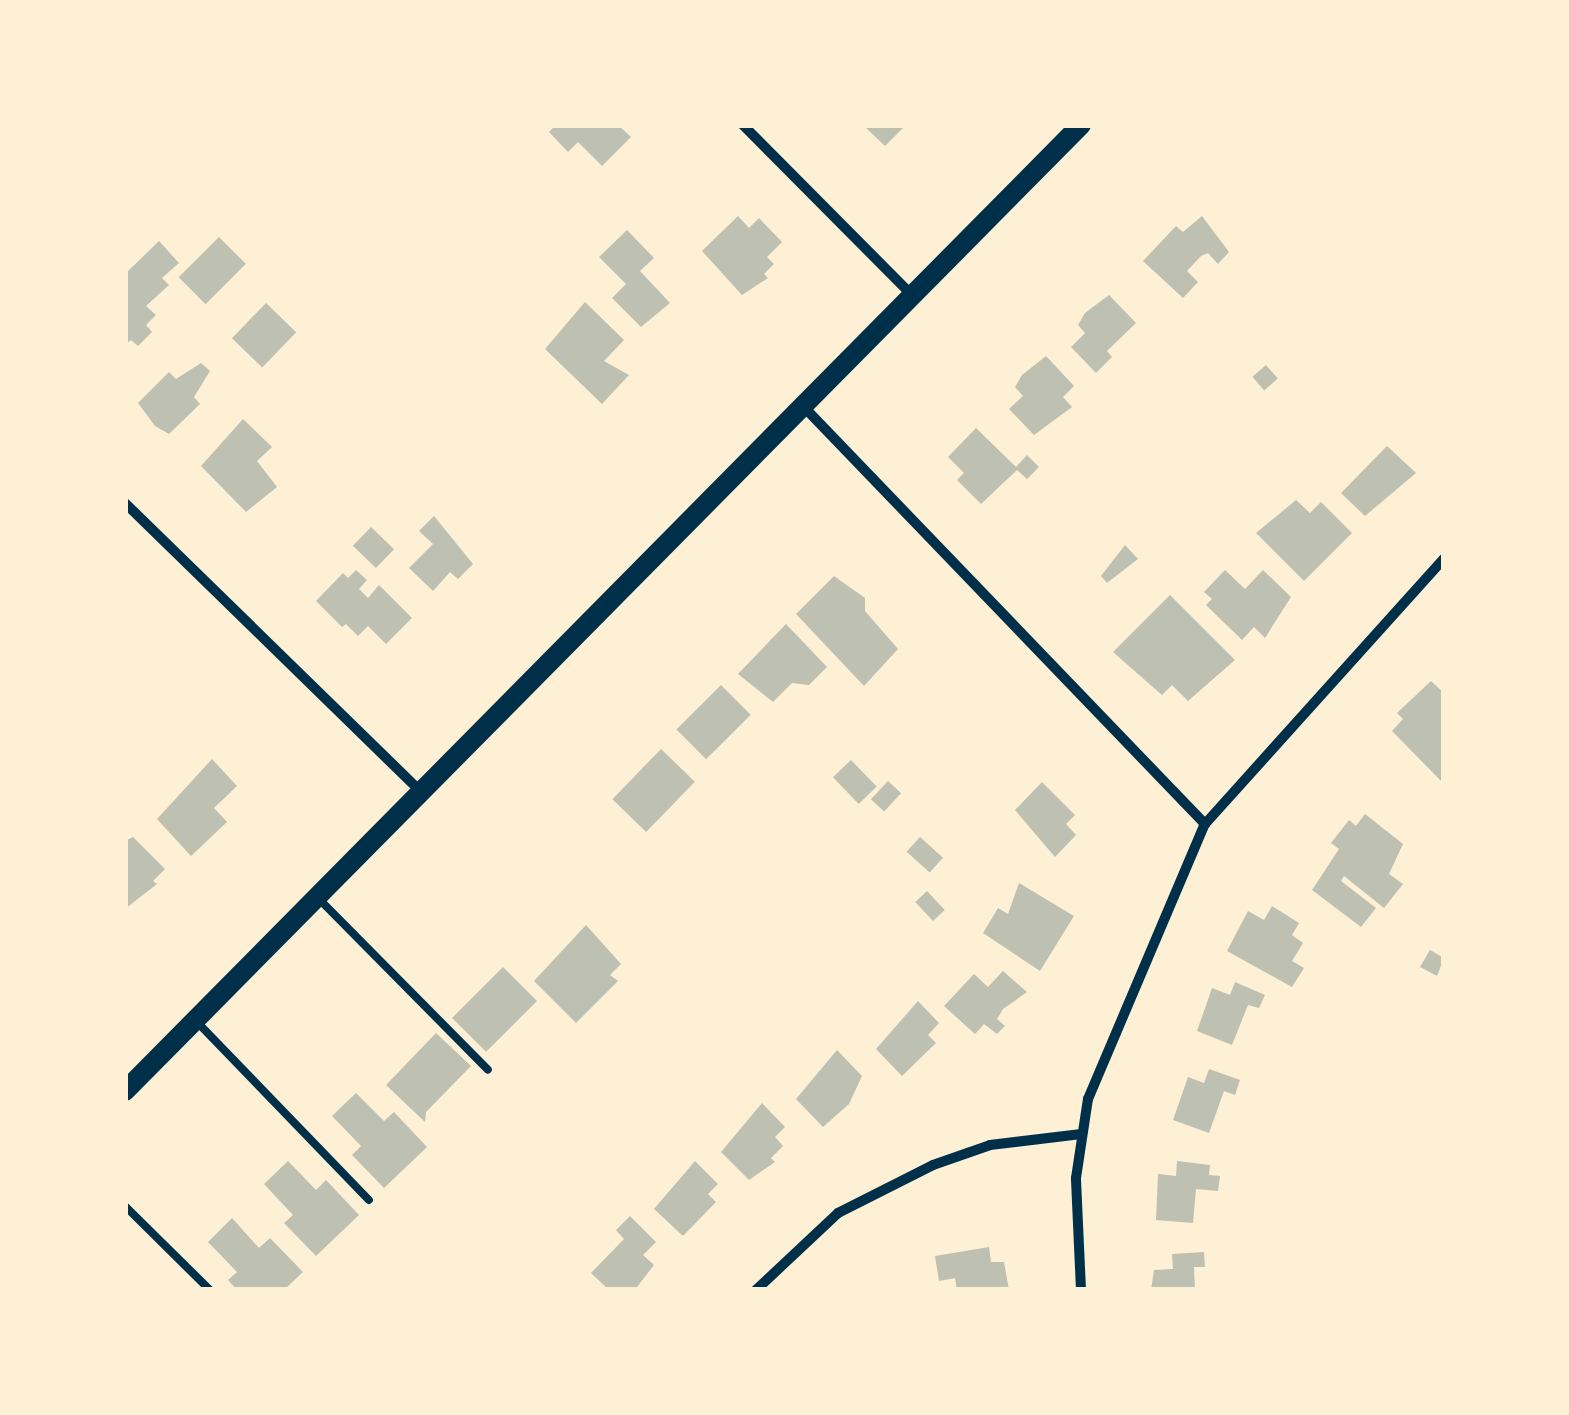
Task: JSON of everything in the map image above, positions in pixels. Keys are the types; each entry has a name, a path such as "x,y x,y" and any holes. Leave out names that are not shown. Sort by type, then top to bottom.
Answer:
{"main road":[{"path":"125,1091 1081,125"}],"street":[{"path":"743,125 913,295"},
{"path":"802,405 1205,824"},
{"path":"125,504 420,791"},
{"path":"1081,1290 1081,1134 1110,1035 1205,824 1444,558"},
{"path":"756,1290 838,1213 934,1165 990,1145 1081,1134"}],"lane":[{"path":"316,896 488,1070"},
{"path":"195,1020 369,1200"},
{"path":"125,1206 210,1290"}],"building":[{"path":"556,125 618,125 631,137 602,166 578,142 568,152 549,132"},
{"path":"863,125 906,125 885,146"},
{"path":"738,216 749,228 759,218 782,242 767,257 774,264 764,274 768,278 742,295 702,251"},
{"path":"1202,216 1229,252 1218,264 1208,253 1201,256 1187,271 1198,282 1183,298 1143,261 1176,226 1183,232"},
{"path":"627,230 654,258 640,271 670,303 641,327 612,298 626,284 599,257"},
{"path":"219,237 246,264 206,304 179,277"},
{"path":"159,241 179,263 162,278 169,285 146,306 156,315 146,325 152,332 138,346 131,340 125,345 125,274"},
{"path":"1109,295 1136,323 1107,351 1112,357 1096,373 1071,347 1085,333 1078,325 1085,313"},
{"path":"585,302 624,340 604,361 629,375 602,404 545,349"},
{"path":"266,303 296,332 262,367 232,338"},
{"path":"1046,356 1074,386 1063,397 1072,407 1034,435 1009,409 1023,396 1015,387 1022,375"},
{"path":"201,363 210,371 194,397 200,404 169,434 155,426 138,403 169,372 176,379"},
{"path":"1266,365 1278,379 1264,390 1252,377"},
{"path":"243,419 272,447 257,461 277,487 246,512 201,466"},
{"path":"976,428 1016,467 1027,455 1039,467 1027,479 1017,470 981,504 957,480 964,473 948,457"},
{"path":"1387,446 1416,473 1365,516 1341,493"},
{"path":"1296,500 1310,513 1321,502 1352,533 1304,581 1256,533"},
{"path":"434,516 473,564 458,579 450,572 433,591 409,568 433,544 419,531"},
{"path":"371,527 394,549 376,568 353,546"},
{"path":"1125,545 1138,559 1107,583 1101,576"},
{"path":"356,570 367,580 359,589 368,598 379,585 412,618 386,644 368,626 358,636 346,624 342,627 316,601 343,573 348,578"},
{"path":"1225,570 1245,589 1263,570 1291,597 1265,638 1254,627 1242,640 1206,605 1212,599 1204,592"},
{"path":"834,576 865,598 865,611 898,649 864,686 796,614"},
{"path":"1170,595 1235,660 1188,701 1172,685 1162,695 1113,652"},
{"path":"786,624 827,667 809,685 792,683 773,702 738,674"},
{"path":"1431,681 1444,693 1444,784 1392,731 1403,719 1397,713"},
{"path":"721,685 751,715 706,759 676,730"},
{"path":"661,749 695,782 646,832 612,799"},
{"path":"212,759 237,786 214,808 227,822 191,856 157,819"},
{"path":"851,760 877,787 859,804 833,777"},
{"path":"888,781 901,793 884,812 871,799"},
{"path":"1042,782 1075,815 1066,824 1076,835 1055,857 1015,810"},
{"path":"1365,814 1403,844 1389,874 1403,884 1384,908 1344,876 1341,881 1376,908 1361,927 1312,890 1339,849 1331,843 1349,820 1356,826"},
{"path":"133,837 165,869 153,881 157,884 125,909 125,841"},
{"path":"920,837 943,858 930,873 907,852"},
{"path":"1019,883 1074,916 1040,971 983,933 998,908 1008,914"},
{"path":"927,891 945,910 933,921 915,902"},
{"path":"1272,906 1299,923 1292,935 1303,943 1292,961 1304,968 1292,987 1227,951 1248,911 1264,920"},
{"path":"586,925 621,964 610,975 618,981 576,1023 534,981"},
{"path":"1430,950 1444,958 1437,976 1420,967"},
{"path":"503,967 537,1001 486,1052 452,1018"},
{"path":"1003,971 1027,992 1003,1009 997,1019 1005,1026 997,1034 984,1024 975,1034 944,1006 974,974 988,987"},
{"path":"1235,982 1265,995 1259,1008 1248,1005 1232,1045 1197,1031 1212,988 1230,995"},
{"path":"918,1001 939,1023 928,1035 936,1043 902,1076 876,1049"},
{"path":"436,1033 471,1066 426,1112 425,1122 386,1085"},
{"path":"837,1050 862,1076 849,1104 823,1127 796,1099"},
{"path":"1209,1069 1240,1080 1235,1095 1224,1091 1209,1133 1173,1120 1188,1077 1204,1083"},
{"path":"356,1093 384,1121 394,1112 427,1147 384,1188 352,1155 361,1146 332,1116"},
{"path":"762,1103 785,1127 775,1137 783,1146 771,1158 775,1162 749,1180 721,1152"},
{"path":"288,1161 316,1190 326,1180 359,1215 316,1256 284,1223 293,1215 264,1184"},
{"path":"695,1161 718,1184 708,1194 716,1202 683,1236 654,1209"},
{"path":"1177,1161 1210,1165 1209,1175 1220,1176 1218,1191 1196,1189 1193,1223 1156,1220 1158,1174 1176,1176"},
{"path":"630,1216 656,1242 643,1255 654,1265 637,1287 609,1290 591,1273 624,1239 616,1230"},
{"path":"232,1218 259,1248 270,1238 303,1272 284,1290 237,1290 228,1280 237,1272 208,1242"},
{"path":"989,1247 991,1262 1004,1262 1009,1290 957,1290 955,1278 939,1281 935,1256"},
{"path":"1204,1252 1205,1267 1194,1267 1195,1290 1151,1290 1154,1270 1173,1269 1172,1254"}]}
